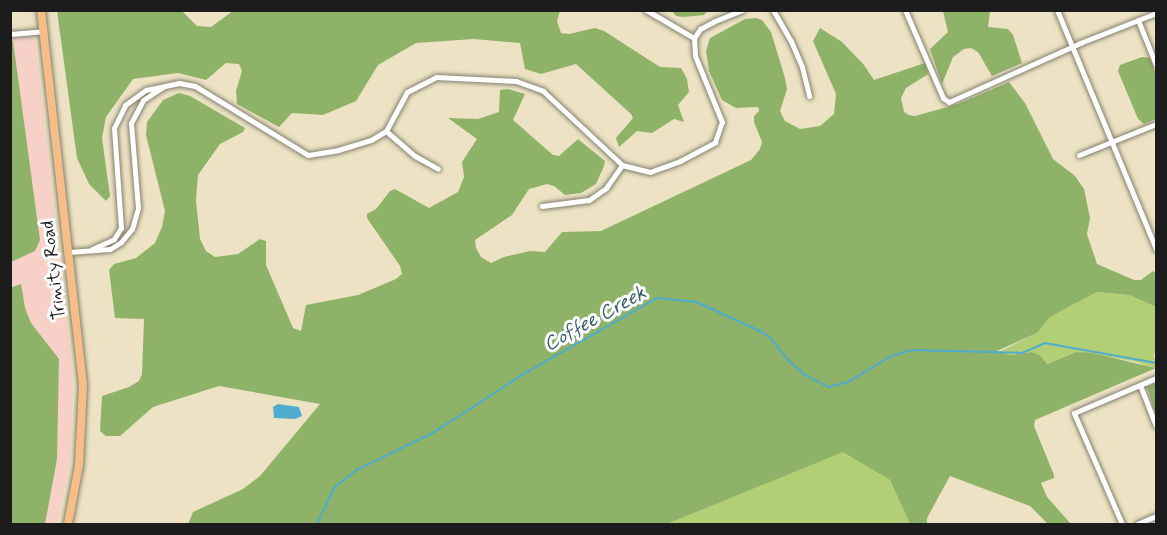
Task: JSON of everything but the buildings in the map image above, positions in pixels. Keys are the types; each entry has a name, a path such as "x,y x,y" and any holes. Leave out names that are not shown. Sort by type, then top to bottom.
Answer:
{"highway":[{"name":"Trinity Road","path":"40,10 81,354 83,405 79,465 68,525"}],"street":[{"path":"645,10 694,38"},
{"path":"92,249 114,239 122,224 113,135 118,116 129,100 141,92 170,84 184,84 202,89 308,155 338,150 371,140 386,131 407,92 418,84 436,77 516,81 543,91 621,165 650,172 680,161 714,142 722,122 695,56 694,38 700,29 742,10"},
{"path":"773,10 791,40 802,67 809,96"},
{"path":"905,10 943,98 949,102 1156,13"},
{"path":"1057,10 1156,249"},
{"path":"1138,20 1156,65"},
{"path":"10,34 43,31"},
{"path":"69,252 106,250 114,247 135,225 138,208 131,123 143,100 170,84"},
{"path":"1078,155 1156,124"},
{"path":"386,131 415,156 438,168"},
{"path":"542,206 589,200 606,188 621,165"},
{"path":"1122,525 1074,413 1156,378"},
{"path":"1140,385 1156,426"},
{"path":"1137,525 1156,516"}],"shaded area":[{"path":"30,36 35,41 73,379 70,462 57,524 11,524 10,38"}],"green space":[{"path":"708,10 704,15 683,17 676,16 672,11"},
{"path":"57,11 182,11 197,26 211,27 233,11 560,11 557,21 561,33 569,34 595,28 604,31 660,67 681,68 687,79 689,92 678,105 684,122 674,119 652,133 637,131 619,147 616,138 633,118 631,114 576,64 541,74 525,69 520,43 474,39 416,43 378,65 356,101 323,115 292,113 279,127 237,104 236,91 242,71 239,64 226,63 206,80 178,73 133,79 106,117 102,138 110,196 106,201 89,184 77,158"},
{"path":"943,11 990,11 988,27 1008,29 1013,35 1022,63 992,76 978,52 971,48 964,49 953,57 942,84 930,49 948,32"},
{"path":"745,19 762,20 771,32 785,78 787,89 780,111 785,121 800,129 820,126 834,114 836,94 813,41 820,28 842,42 864,65 874,80 925,63 928,74 906,88 901,98 904,112 909,115 915,116 958,104 1009,82 1025,103 1053,159 1075,176 1084,189 1090,218 1087,234 1097,264 1134,280 1141,280 1153,271 1156,274 1156,307 1129,295 1097,292 1050,317 1037,333 997,351 1010,355 1032,352 1040,355 1047,364 1076,352 1092,353 1156,368 1035,420 1034,426 1054,475 1054,478 1041,483 1047,497 1071,524 1048,524 1030,506 950,476 927,518 927,524 910,524 890,480 843,452 667,524 188,524 193,512 243,489 260,476 320,404 219,386 153,407 120,436 106,436 100,431 102,396 129,387 139,381 142,374 144,319 115,318 109,270 114,264 136,258 155,243 162,227 165,211 146,135 147,122 163,100 179,93 190,96 245,128 243,132 220,144 198,175 196,201 200,239 206,251 215,257 238,254 260,239 266,241 266,265 293,328 301,331 306,305 358,295 396,279 402,274 400,266 367,218 367,214 376,209 390,191 395,189 429,208 458,192 464,177 462,162 477,139 448,118 478,119 499,112 500,90 508,89 525,94 513,120 553,155 559,156 578,139 605,161 596,184 581,193 565,195 554,186 547,184 529,189 512,215 475,240 481,257 491,263 504,257 530,251 545,252 562,232 601,231 751,160 760,149 762,142 754,122 754,116 759,111 758,107 736,108 722,100 709,71 706,51 710,38"},
{"path":"10,41 13,41 40,240 35,251 11,262"},
{"path":"1142,57 1150,58 1156,74 1156,119 1144,124 1138,119 1118,71 1120,65"},
{"path":"21,284 25,308 31,323 59,359 57,459 45,524 11,524 10,288"},
{"path":"1097,292 1129,295 1156,307 1156,350 1153,356 1156,359 1156,368 1133,361 1076,352 1046,364 1040,355 1032,352 1010,355 997,353 1037,333 1050,317"},
{"path":"1156,383 1156,415 1147,387"},
{"path":"844,451 890,480 910,524 667,524"}],"water":[{"path":"278,404 299,407 302,416 295,419 274,418 273,407"}],"waterway":[{"name":"Coffee Creek","path":"317,524 335,487 357,470 433,433 524,374 657,298 697,302 760,331 771,338 788,360 805,375 829,387 848,382 890,357 911,350 1022,353 1045,343 1156,363"}]}
